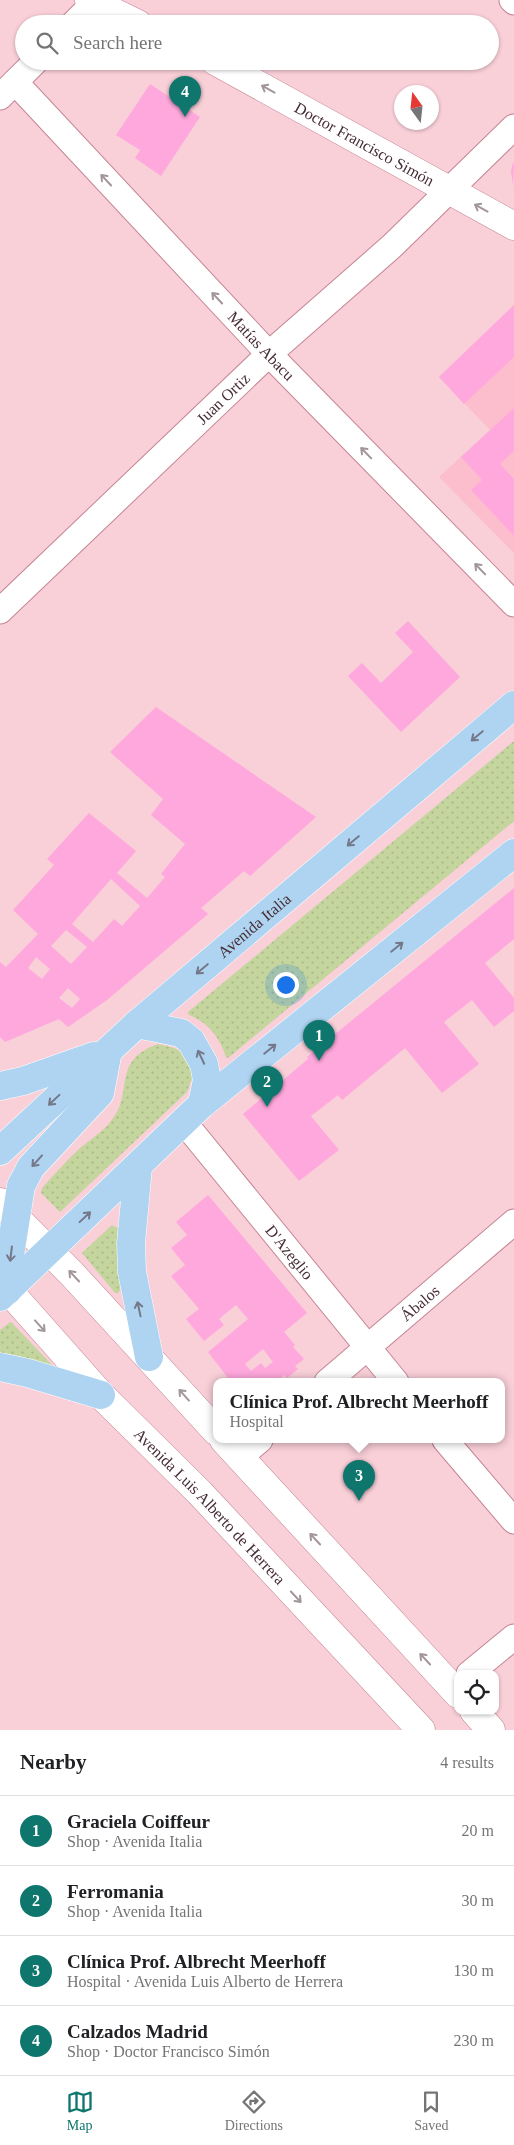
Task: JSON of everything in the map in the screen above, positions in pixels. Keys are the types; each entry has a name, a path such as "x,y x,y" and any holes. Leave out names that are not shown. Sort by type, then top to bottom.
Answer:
{"main road":[{"path":"94,1 121,15"},
{"name":"Doctor Francisco Simón","path":"232,70 514,226"},
{"name":"Avenida Italia","path":"0,1151 137,1024 514,705"},
{"path":"3,1289 49,1250 138,1167 192,1112 514,853"},
{"path":"137,1024 181,1033 191,1040 204,1064 207,1080 192,1112"},
{"path":"0,1086 23,1081 108,1051"},
{"path":"3,1289 10,1255 8,1210 31,1167 100,1093 108,1051"},
{"path":"138,1167 131,1242 132,1272 149,1356"},
{"path":"8,1210 49,1250 149,1356 213,1428"},
{"name":"Avenida Luis Alberto de Herrera","path":"3,1289 101,1395 200,1493 411,1727"},
{"path":"0,1367 28,1373 101,1395"},
{"path":"241,1446 454,1680"},
{"path":"478,1715 491,1730"}],"street":[{"path":"81,15 94,1"},
{"path":"7,90 27,70"},
{"name":"Matías Abacu","path":"7,90 514,604"},
{"name":"Juan Ortiz","path":"0,611 269,354 392,246 514,127"},
{"name":"D'Azeglio","path":"192,1112 367,1348 393,1378"},
{"name":"Ábalos","path":"331,1378 514,1222"},
{"path":"448,1443 514,1521"},
{"path":"476,1670 514,1637"}],"shaded area":[{"path":"514,305 514,553 439,477 490,430 439,377"}],"green space":[{"path":"514,741 514,821 228,1058 226,1057 217,1037 207,1026 189,1015 188,1012"},
{"path":"158,1044 177,1050 185,1055 194,1073 187,1092 60,1212 41,1193 42,1188 74,1154 111,1121 122,1100 128,1068 143,1051"},
{"path":"112,1225 119,1229 120,1290 118,1293 115,1293 82,1253"},
{"path":"10,1322 56,1369 0,1356 0,1330"}],"building":[{"path":"150,84 200,117 161,176 135,158 140,150 116,135"},
{"path":"514,163 513,185 511,171"},
{"path":"514,305 514,357 464,404 439,377"},
{"path":"514,408 514,451 500,464 514,479 514,536 471,490 482,480 461,457"},
{"path":"408,621 460,677 401,732 348,676 362,663 381,683 413,652 395,633"},
{"path":"156,707 316,817 250,876 244,871 201,908 208,914 107,1000 68,1027 59,1019 5,1042 0,1037 0,962 6,967 38,934 13,910 54,865 47,859 89,813 136,851 117,873 147,898 165,877 161,874 185,844 151,815 163,799 110,752","holes":["111,879 140,906 122,926 114,919 93,942 72,924","66,930 87,947 71,964 51,946","36,957 50,969 42,979 28,968","68,988 80,999 72,1008 59,998"]},
{"path":"514,888 514,939 485,963 514,998 514,1011 494,1027 472,1000 444,1022 479,1064 442,1093 405,1048 342,1100 338,1095 311,1116 339,1150 299,1181 243,1114 308,1059 307,1057"},
{"path":"208,1195 307,1313 284,1332 295,1345 293,1347 304,1359 295,1366 298,1369 287,1378 284,1375 281,1378 228,1378 208,1352 248,1319 236,1305 219,1319 224,1325 204,1341 186,1319 199,1309 171,1276 185,1265 171,1248 187,1235 176,1222","holes":["263,1349 273,1362 265,1368 261,1363 251,1371 245,1364"]}],"place":[{"name":"Calzados Madrid","path":"185,117"},
{"name":"Graciela Coiffeur","path":"319,1061"},
{"name":"Ferromania","path":"267,1107"},
{"name":"Clínica Prof. Albrecht Meerhoff","path":"359,1501"}]}
